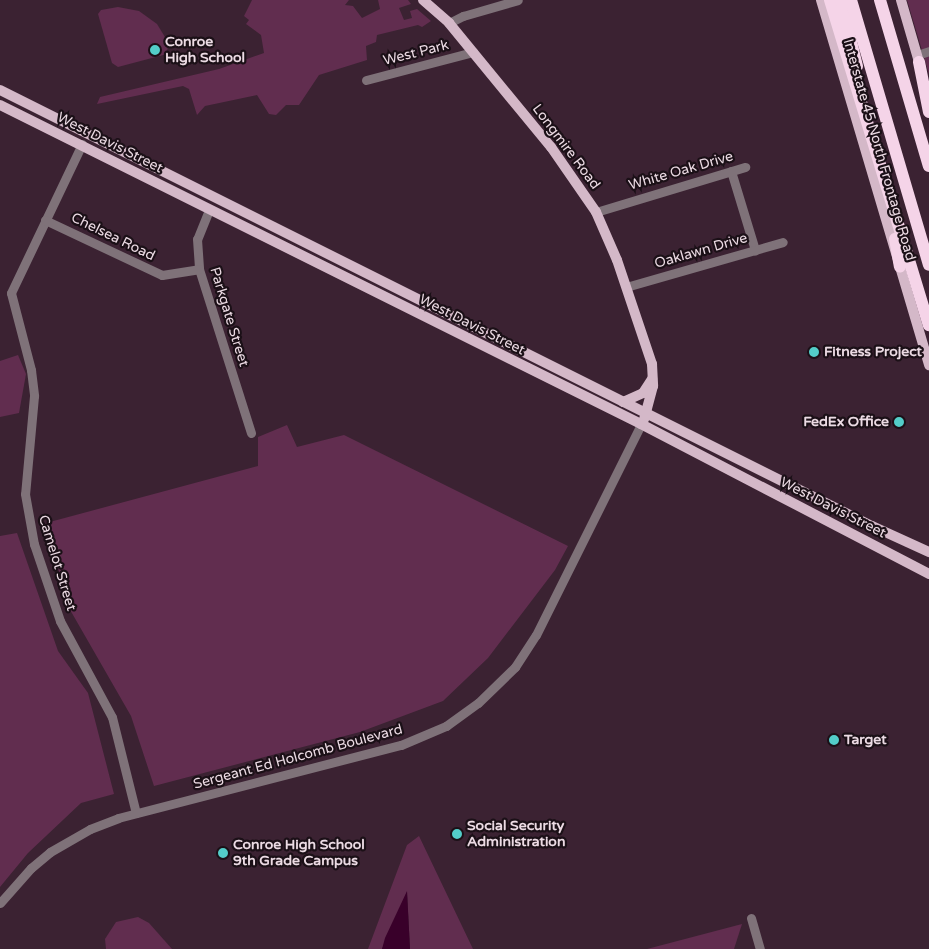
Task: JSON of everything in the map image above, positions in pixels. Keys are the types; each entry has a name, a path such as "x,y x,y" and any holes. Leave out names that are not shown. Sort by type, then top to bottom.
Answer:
{"highway":[{"path":"830,0 929,325"},
{"path":"841,0 900,267"},
{"path":"851,0 929,265"},
{"path":"880,0 929,166"},
{"path":"918,59 929,112"}],"main road":[{"name":"Longmire Road","path":"423,0 449,23 564,162 596,212 626,287 649,354 654,376 646,414 641,424"},
{"name":"Interstate 45 North Frontage Road","path":"821,0 929,366"},
{"path":"901,0 929,95"},
{"name":"West Davis Street","path":"0,90 646,414 929,552"},
{"name":"West Davis Street","path":"0,105 82,144 210,210 641,424 929,574"},
{"path":"82,144 90,141 129,160 136,159"},
{"path":"160,184 172,185 205,200 218,200"},
{"path":"210,210 224,208 256,224 267,224"},
{"path":"372,291 382,288 423,308 438,310"},
{"path":"623,402 643,393 654,376"}],"street":[{"path":"449,23 464,16 518,0"},
{"name":"West Park","path":"366,80 474,52"},
{"path":"918,59 929,52"},
{"name":"Camelot Street","path":"82,144 11,292 31,370 34,396 25,478 29,523 60,621 112,717 136,814"},
{"name":"White Oak Drive","path":"596,212 745,167"},
{"path":"731,171 755,250"},
{"name":"Parkgate Street","path":"210,210 196,239 199,269 251,433"},
{"name":"Chelsea Road","path":"45,220 162,275 199,269"},
{"name":"Oaklawn Drive","path":"626,287 783,242"},
{"name":"Sergeant Ed Holcomb Boulevard","path":"0,903 31,868 50,852 90,829 136,814 401,745 446,726 478,703 516,666 536,635 641,424"},
{"path":"751,918 760,949"}],"shaded area":[{"path":"252,0 349,0 345,5 353,6 362,18 380,9 378,0 408,0 411,4 399,8 404,20 412,18 410,11 417,9 431,21 422,27 418,25 377,35 376,42 366,46 367,60 319,75 299,105 286,105 276,115 269,114 257,95 205,106 197,115 189,89 183,86 97,104 100,97 219,69 264,53 261,35 246,24 249,20 244,16"},
{"path":"907,0 929,0 929,74"},
{"path":"118,7 139,11 157,24 168,42 167,54 118,67 112,63 98,14 101,10"},
{"path":"18,355 26,374 19,413 0,417 0,361"},
{"path":"287,425 297,447 344,435 568,546 555,570 488,658 443,701 360,732 154,786 131,716 69,608 46,523 258,466 258,437"},
{"path":"17,533 58,651 88,693 114,794 81,803 28,853 0,887 0,536"},
{"path":"419,836 473,949 410,949 407,892 382,949 368,949 407,845"},
{"path":"407,891 410,949 382,949 385,938"},
{"path":"138,917 149,923 172,949 106,949 105,939 116,922"},
{"path":"742,924 734,949 647,949"}],"place":[{"name":"Conroe High School","path":"155,50"},
{"name":"Fitness Project","path":"814,352"},
{"name":"FedEx Office","path":"899,422"},
{"name":"Target","path":"834,740"},
{"name":"Social Security Administration","path":"457,834"},
{"name":"Conroe High School 9th Grade Campus","path":"223,853"}]}
